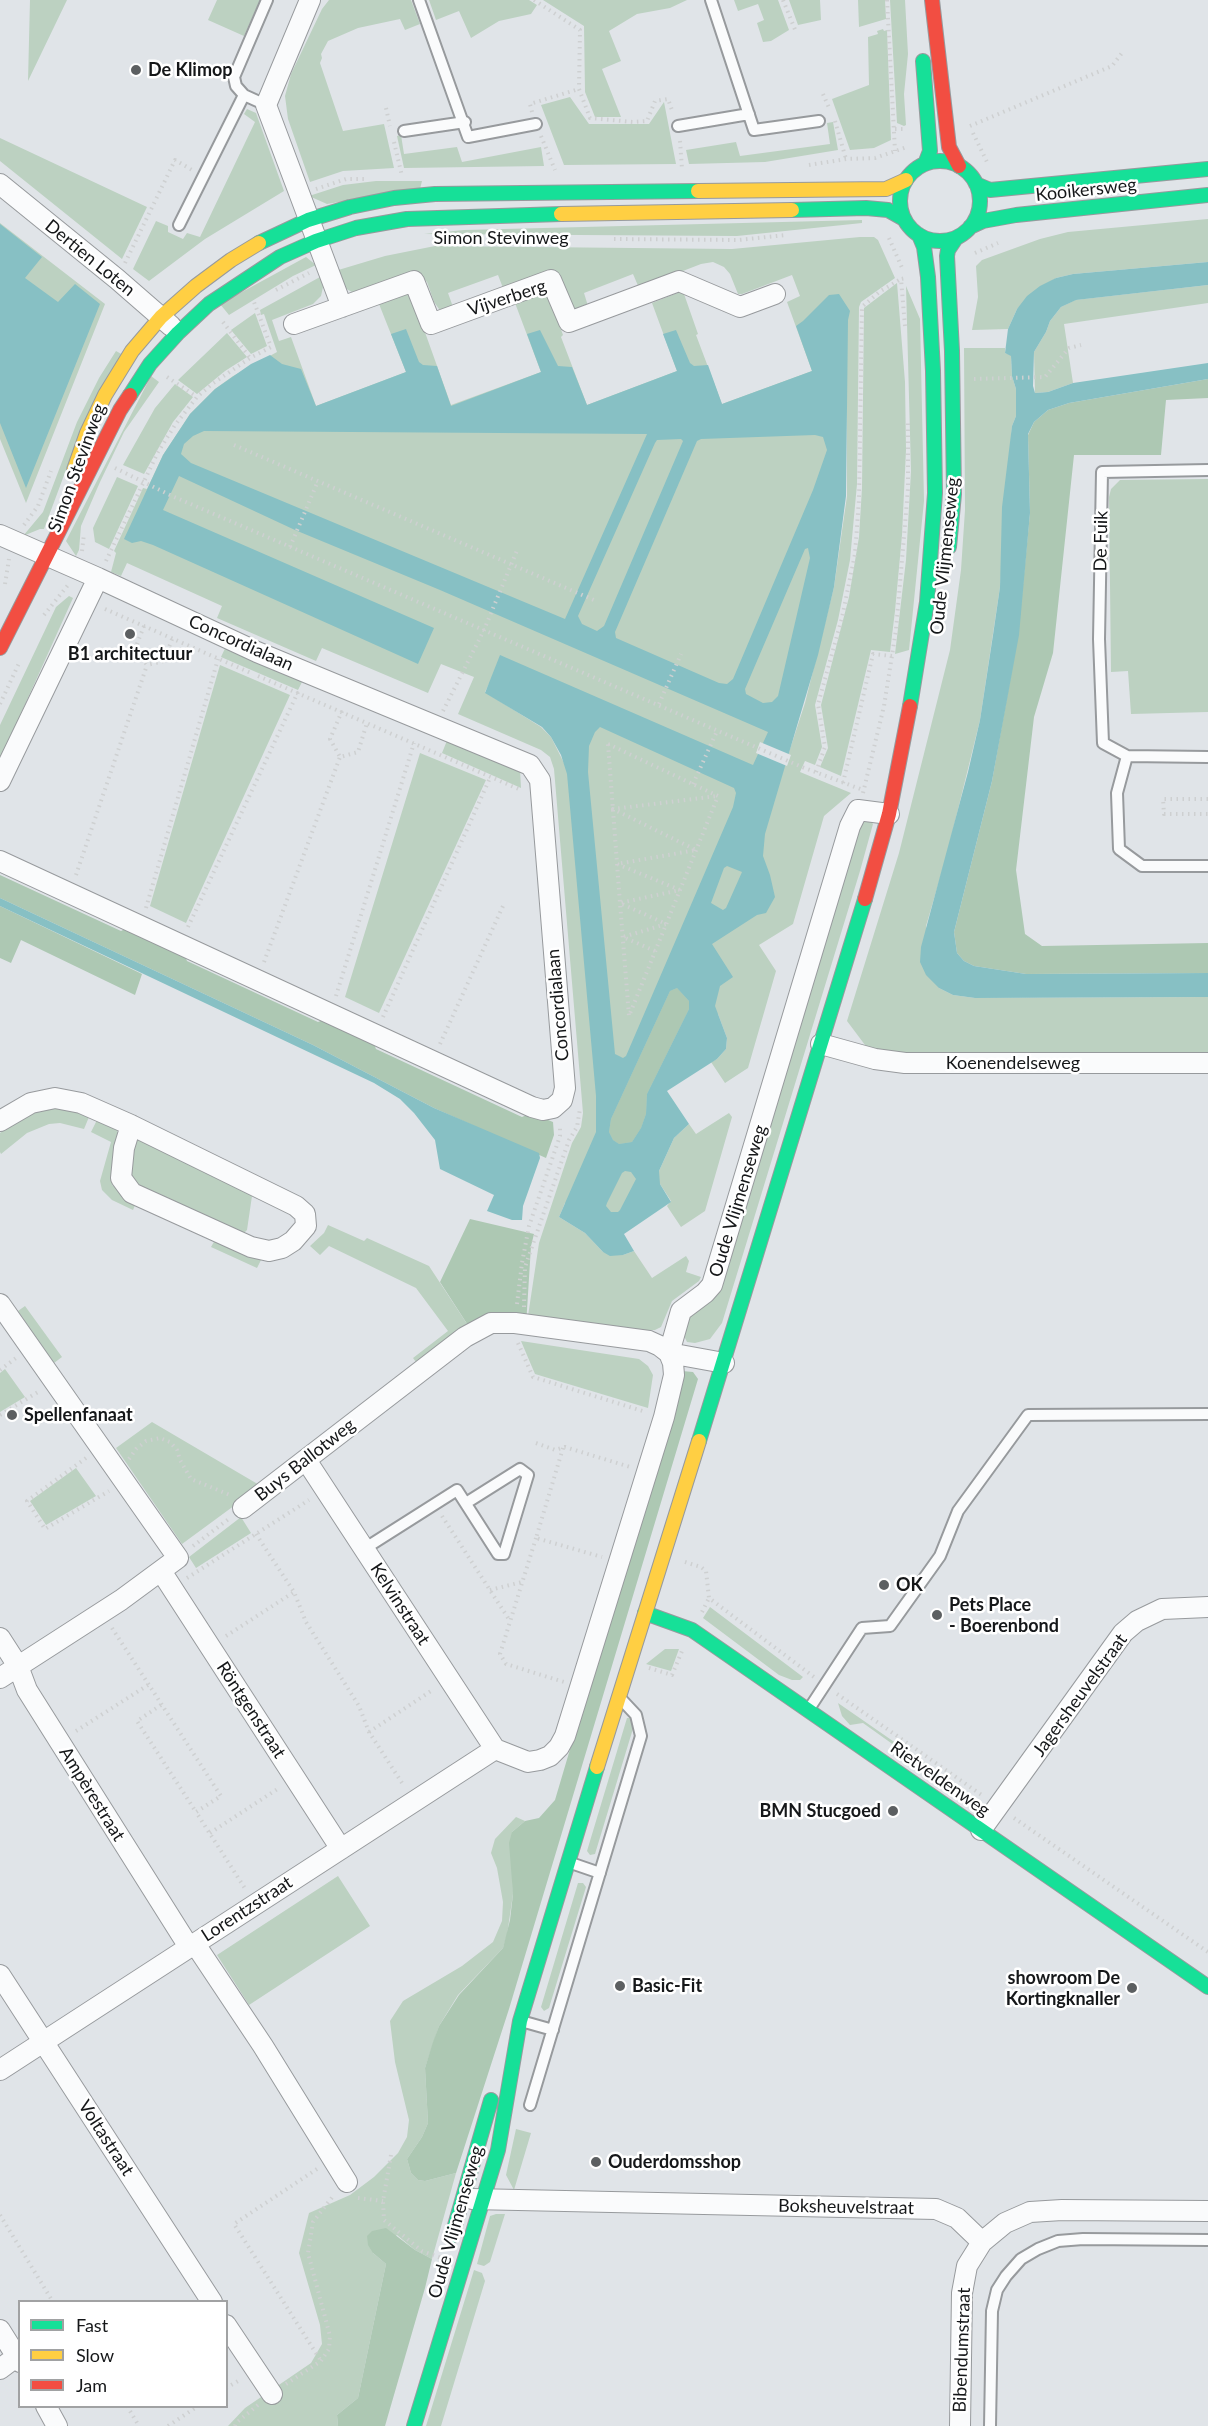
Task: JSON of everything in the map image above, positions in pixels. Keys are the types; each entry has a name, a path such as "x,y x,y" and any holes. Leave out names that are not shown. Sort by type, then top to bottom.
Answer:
{"street":[{"path":"310,0 266,105 324,265 342,307"},
{"path":"919,0 920,20"},
{"path":"932,0 951,154 976,184 980,201 978,213 970,227 956,238 934,241 918,235 904,219 900,200 906,180 916,169 925,164 938,161 959,166"},
{"path":"922,50 930,152 925,164"},
{"name":"Kooikersweg","path":"976,184 990,190 1208,169"},
{"name":"Simon Stevinweg","path":"46,554 87,433 105,395 132,351 161,317 196,286 231,260 272,236 308,220 394,198 435,194 886,189 906,180"},
{"name":"Dertien Loten","path":"0,184 117,279 178,333"},
{"name":"Kooikersweg","path":"970,227 983,221 1016,215 1208,195"},
{"name":"Simon Stevinweg","path":"0,648 120,410 150,364 209,304 280,257 316,241 356,228 406,219 438,217 866,208 888,210 904,219"},
{"name":"Oude Vlijmenseweg","path":"890,807 919,659 927,602 935,493 933,371 928,277 924,247 918,235"},
{"name":"Oude Vlijmenseweg","path":"948,558 954,494 952,360 947,256 956,238"},
{"name":"Vijverberg","path":"294,324 414,281 431,324 551,280 569,322 679,281 740,307 775,294"},
{"name":"Simon Stevinweg","path":"6,538 46,554"},
{"name":"Concordialaan","path":"46,554 227,638 530,765 540,780 565,1088 562,1100 553,1108"},
{"path":"0,781 98,578"},
{"name":"Oude Vlijmenseweg","path":"446,2259 498,2150 520,2021 821,1044 929,673"},
{"path":"858,810 890,807"},
{"name":"Oude Vlijmenseweg","path":"495,1749 528,1762 540,1761 550,1756 559,1747 565,1736 664,1417 674,1375 669,1353 681,1311 712,1285 850,826 858,810"},
{"path":"0,861 532,1107 543,1110 553,1108"},
{"name":"Koenendelseweg","path":"821,1044 874,1059 905,1063 1208,1064"},
{"path":"0,1121 31,1103 55,1098 81,1103 131,1125 296,1206 305,1214 306,1226 293,1241 282,1248 269,1251 251,1247 132,1193 121,1178 124,1148 131,1125"},
{"path":"0,1304 178,1558 101,1613 0,1677"},
{"name":"Buys Ballotweg","path":"243,1508 465,1337 491,1323 519,1323 649,1341 669,1353 724,1363"},
{"name":"Kelvinstraat","path":"306,1460 495,1749"},
{"name":"Röntgenstraat","path":"160,1571 341,1849"},
{"name":"Jagersheuvelstraat","path":"981,1830 1123,1633 1137,1621 1162,1609 1208,1606"},
{"name":"Rietveldenweg","path":"645,1613 692,1630 1208,1987"},
{"name":"Ampèrestraat","path":"0,1638 18,1666 27,1690 59,1742 192,1945 263,2046 347,2182"},
{"name":"Lorentzstraat","path":"0,2070 495,1749"},
{"name":"Voltastraat","path":"0,1976 211,2300"},
{"name":"Oude Vlijmenseweg","path":"414,2426 473,2199 509,2041 520,2021"},
{"name":"Boksheuvelstraat","path":"473,2199 936,2209 957,2218 982,2242"},
{"path":"982,2242 1005,2223 1030,2212 1208,2211"},
{"name":"Bibendumstraat","path":"960,2426 962,2293 967,2266 982,2242"},
{"path":"228,2328 272,2394"},
{"path":"0,2330 18,2360 0,2369"},
{"path":"47,2408 57,2426"}],"lane":[{"path":"266,105 244,95 236,86 234,77 267,0"},
{"path":"419,0 465,122 468,137 536,124"},
{"path":"711,0 754,130 819,121"},
{"path":"179,225 244,95"},
{"path":"678,126 749,114"},
{"path":"404,131 465,122"},
{"name":"De Fuik","path":"1127,756 1103,743 1099,639 1101,472 1208,470"},
{"path":"1208,757 1127,756 1117,793 1119,849 1142,867 1208,866"},
{"path":"808,1709 861,1628 890,1626 939,1556 958,1511 1028,1415 1208,1414"},
{"path":"364,1549 457,1490 498,1554 504,1554 528,1475 520,1469 466,1503"},
{"path":"530,2104 641,1736 636,1715 618,1697"},
{"path":"568,1862 600,1872"},
{"path":"520,2021 553,2030"},
{"path":"990,2426 992,2311 997,2290 1005,2276 1021,2259 1058,2241 1083,2239 1208,2240"}],"path":[{"path":"534,0 580,30 579,89 590,118 647,121 655,101 667,97 678,126 683,173"},
{"path":"783,0 796,33"},
{"path":"887,0 895,151"},
{"path":"947,127 970,126 1112,66 1122,53"},
{"path":"823,94 834,118 846,159"},
{"path":"386,108 402,177 391,178"},
{"path":"819,121 834,118"},
{"path":"895,129 929,128"},
{"path":"798,166 846,159 875,159 907,147"},
{"path":"117,279 175,160 203,176"},
{"path":"300,195 346,179 369,179"},
{"path":"612,239 738,240 797,234"},
{"path":"270,293 324,265"},
{"path":"816,772 825,747 818,704 842,618 855,554 860,500 862,307 879,292 901,279 928,277"},
{"path":"901,279 906,334"},
{"path":"245,307 262,297"},
{"path":"98,578 143,482 169,434 196,397 229,371 271,347 254,302"},
{"path":"216,330 231,318"},
{"path":"989,379 1048,376 1069,348 1081,345"},
{"path":"160,386 174,369"},
{"path":"858,810 884,706 892,656 906,524 908,415"},
{"path":"234,445 594,600"},
{"name":"Simon Stevinweg","path":"116,458 111,467 143,482"},
{"name":"Simon Stevinweg","path":"3,592 6,538 38,506 54,464"},
{"path":"290,547 318,481"},
{"path":"143,482 802,767 864,790"},
{"name":"Simon Stevinweg","path":"40,620 68,585 78,568 85,526"},
{"path":"436,725 484,630 518,548"},
{"path":"144,627 135,649 147,665"},
{"path":"140,926 218,659 227,638"},
{"path":"147,665 164,661 172,639"},
{"path":"0,704 25,651"},
{"path":"659,704 681,654"},
{"path":"843,783 873,654 919,659"},
{"path":"70,894 147,665"},
{"path":"180,945 308,672"},
{"path":"257,980 340,757 330,739 342,711"},
{"path":"340,757 358,752 367,723"},
{"path":"693,783 717,730"},
{"path":"330,1014 414,743"},
{"path":"608,744 717,796 680,890 629,1016 608,744"},
{"path":"426,748 490,778 541,798"},
{"path":"375,1034 490,778"},
{"path":"613,809 717,796"},
{"path":"1208,799 1163,799 1164,814 1208,814"},
{"path":"613,809 696,850"},
{"path":"617,864 696,850"},
{"path":"617,864 680,890"},
{"path":"620,903 680,890"},
{"path":"620,903 666,924"},
{"path":"433,1061 503,906"},
{"path":"623,937 666,924"},
{"path":"623,937 655,951"},
{"path":"553,1108 560,1125 560,1136 529,1226 522,1263 517,1341 533,1377 664,1417"},
{"path":"0,1415 55,1381"},
{"path":"112,1464 131,1458 136,1449 146,1440 160,1438 170,1442 177,1450 190,1479 220,1489 233,1497 243,1508"},
{"path":"536,1443 555,1450 563,1448 647,1472"},
{"path":"101,1448 27,1501 45,1529 125,1482"},
{"path":"563,1448 500,1654 506,1664 580,1686"},
{"name":"Buys Ballotweg","path":"172,1588 325,1489"},
{"path":"434,1504 510,1622"},
{"name":"Buys Ballotweg","path":"178,1558 243,1508"},
{"path":"256,1534 294,1592 306,1622 359,1706 369,1732 413,1802"},
{"path":"536,1538 620,1562"},
{"path":"663,1554 701,1567 706,1571 707,1592 710,1598 824,1684 1208,1952"},
{"path":"490,1590 523,1582"},
{"path":"210,1646 294,1592"},
{"path":"629,1662 672,1675 692,1630 710,1598"},
{"path":"101,1613 221,1796 196,1812"},
{"path":"369,1732 449,1678"},
{"path":"59,1742 148,1685"},
{"path":"161,1705 137,1721 255,1904"},
{"path":"210,1833 282,1786 291,1799 303,1790"},
{"path":"391,2155 383,2201 384,2220 422,2251 446,2259"},
{"path":"321,2361 234,2224 332,2158"},
{"path":"235,2426 236,2422 272,2394 321,2361 328,2349 330,2336 308,2253 313,2222 327,2201 347,2182"},
{"path":"0,2214 52,2300"},
{"path":"128,2408 139,2426"},
{"path":"168,2426 195,2408"}],"green space":[{"path":"30,0 67,0 28,81"},
{"path":"217,0 260,0 244,36 208,20"},
{"path":"329,0 411,0 420,24 405,30 400,19 358,28 328,41 321,54 320,63 343,131 384,124 394,168 343,171 310,182 288,119 285,96 291,74 322,9"},
{"path":"429,0 529,0 537,5 531,14 499,21 471,38 459,11 436,20"},
{"path":"543,0 687,0 670,8 637,14 609,31 621,61 602,69 621,117 595,117 585,92 584,26"},
{"path":"734,0 778,0 789,30 771,41 763,42 757,23 764,20 758,4 738,11"},
{"path":"789,0 820,0 821,20 798,25"},
{"path":"858,0 885,0 886,19 859,27"},
{"path":"890,0 905,0 908,54 904,94 906,125 904,126 897,123"},
{"path":"887,30 891,140 874,148 850,150 832,99 869,85 868,37 878,34 877,31"},
{"path":"570,97 589,124 649,124 664,102 676,164 564,165 541,105"},
{"path":"247,109 256,113 284,191 205,239 149,281 133,269 156,221 168,226 168,232 183,239 187,233 200,237 255,122 244,114"},
{"path":"833,122 838,150 765,162 689,164 686,150 736,142 740,156 830,144 827,123"},
{"path":"401,135 404,154 457,147 462,162 541,147 544,166 404,168 397,136"},
{"path":"0,138 147,207 122,259 0,161"},
{"path":"376,181 422,181 420,189 327,204 309,196 343,185"},
{"path":"1208,219 1208,262 1073,274 1056,278 1017,309 1008,329 972,330 978,297 976,266 982,260 1040,239 1068,232"},
{"path":"862,220 862,223 737,236 424,234 464,230"},
{"path":"0,223 105,304 26,503 0,439"},
{"path":"874,237 878,240 895,278 861,302 859,307 857,484 850,560 838,620 815,705 822,747 815,765 805,761 800,772 851,793 824,816 793,924 759,945 776,971 748,1068 725,1083 711,1062 726,1049 727,1038 718,1014 655,1082 659,1171 674,1138 689,1124 696,1134 729,1113 732,1117 705,1211 681,1227 667,1206 671,1201 660,1184 605,1228 565,1203 559,1217 585,1233 603,1252 623,1255 634,1251 652,1278 686,1256 689,1261 686,1272 701,1277 699,1281 672,1301 661,1327 646,1330 645,1334 528,1316 539,1243 572,1143 581,1127 583,1113 554,769 550,757 541,750 458,714 474,677 441,664 428,693 322,648 316,661 217,618 222,606 127,563 121,576 111,572 116,553 114,551 143,488 147,489 163,455 190,414 215,389 233,376 277,352 264,314 261,315 260,310 320,277 323,287 321,296 313,304 272,320 279,341 291,337 316,406 406,372 379,304 408,293 412,296 451,405 541,372 515,303 544,292 548,294 563,335 561,337 587,405 677,371 652,303 680,292 684,294 698,334 696,335 722,404 812,371 787,302 800,296 792,275 738,294 730,274 724,267 713,262 701,264 639,288 633,274 584,293 588,306 579,310 573,307 558,276 552,273 543,273 503,288 498,275 448,293 453,307 445,310 439,309 434,302 427,282 422,277 352,292 341,286 335,271 385,256 435,246 732,249","holes":["847,330 847,496 834,587 805,703 777,789 766,791 839,409","489,684 563,741 564,763 551,737 541,727 485,692"]},
{"path":"306,257 316,265 293,276 229,315 220,304"},
{"path":"897,283 905,382 906,450 902,535 895,611 890,652 871,650 841,776 820,767 828,748 821,705 849,597 859,537 862,488 864,308"},
{"path":"1208,285 1208,303 1064,324 1073,383 1048,392 1035,393 1034,352 1050,321 1061,307 1075,300"},
{"path":"906,286 920,319 924,501 909,650 895,654 906,560 911,471"},
{"path":"255,313 267,346 251,354 231,330"},
{"path":"227,333 247,357 225,371 197,394 178,380"},
{"path":"964,348 1005,348 1005,353 1011,355 1012,376 1016,389 1016,416 1012,426 1000,587 980,720 947,854 926,926 939,988 953,995 975,998 1208,997 1208,1055 871,1053 847,1021 899,853 950,650 961,570 965,510"},
{"path":"116,351 123,355 79,435 44,529 23,536 43,512 77,422 99,378"},
{"path":"151,376 159,382 124,432 100,482 81,526 79,550 76,556 66,541"},
{"path":"1208,379 1208,398 1166,400 1161,455 1074,455 1053,653 1034,717 1016,870 1025,934 1042,946 1208,943 1208,973 1026,974 974,966 964,961 957,953 954,932 992,781 1018,635 1030,513 1028,435 1034,422 1048,410 1069,403"},
{"path":"175,384 193,397 173,422 144,474 123,465 155,408"},
{"path":"117,477 138,486 109,549 95,542 93,528"},
{"path":"1208,479 1208,712 1131,714 1128,671 1111,672 1109,497 1111,489 1120,480"},
{"path":"69,596 73,598 0,760 0,725 56,607"},
{"path":"228,642 305,676 298,690 221,657"},
{"path":"220,665 290,695 186,923 150,906"},
{"path":"448,738 520,769 521,788 442,753"},
{"path":"420,753 486,780 379,1013 345,997"},
{"path":"865,818 873,824 860,871 722,1323 710,1339 695,1343 687,1342 683,1334 690,1315 700,1304 857,824"},
{"path":"0,875 121,931 131,926 183,951 187,961 318,1022 328,1018 372,1039 376,1049 522,1117 531,1113 553,1122 554,1135 546,1158 434,1108 313,1045 0,898"},
{"path":"0,906 142,974 135,995 21,940 11,963 0,958"},
{"path":"677,988 689,1001 689,1009 647,1094 646,1114 641,1128 632,1142 619,1144 613,1140 609,1132 611,1119 670,991"},
{"path":"59,1106 87,1112 89,1117 84,1129 60,1123 49,1124 27,1133 1,1154 0,1133 12,1122 24,1115"},
{"path":"97,1120 114,1124 119,1135 121,1146 112,1185 134,1199 136,1203 133,1210 112,1200 102,1190 100,1181 111,1142 91,1132"},
{"path":"135,1134 249,1189 252,1196 247,1230 243,1234 132,1185 127,1167"},
{"path":"470,1219 534,1234 531,1246 526,1326 473,1333 440,1282"},
{"path":"328,1225 364,1241 367,1238 429,1266 469,1327 419,1366 413,1358 448,1331 416,1288 329,1246 320,1255 310,1246 324,1233"},
{"path":"215,1240 262,1258 257,1268 211,1247"},
{"path":"25,1306 62,1357 54,1363 18,1311"},
{"path":"521,1341 639,1359 648,1366 653,1375 648,1408 535,1374"},
{"path":"5,1369 25,1397 0,1412 0,1373"},
{"path":"682,1371 693,1372 698,1379 509,2009 456,2173 425,2181 418,2180 411,2173 407,2159 422,2137 428,2123 425,2068 433,2042 439,2026 459,1995 503,1948 513,1894 509,1843 512,1832 525,1821 539,1818 555,1800"},
{"path":"152,1422 261,1486 182,1544 116,1448"},
{"path":"76,1468 96,1496 46,1525 30,1501"},
{"path":"241,1517 251,1533 196,1568 189,1557"},
{"path":"710,1607 803,1677 800,1680 792,1680 779,1675 703,1618"},
{"path":"665,1649 679,1649 671,1671 646,1664"},
{"path":"838,1703 981,1802 979,1804 966,1803 956,1799 954,1788 863,1723 850,1725 842,1716"},
{"path":"627,1718 632,1718 635,1722 595,1854 590,1855 587,1851"},
{"path":"516,1817 525,1821 512,1832 513,1894 503,1948 458,1995 439,2026 425,2068 428,2123 422,2137 407,2159 411,2173 418,2180 425,2181 456,2173 432,2259 415,2250 397,2235 373,2253 386,2264 358,2398 337,2415 338,2426 228,2426 245,2408 311,2363 322,2344 320,2325 299,2253 309,2213 350,2195 374,2177 398,2153 407,2137 409,2120 395,2062 390,2021 403,2001 462,1966 493,1942 502,1921 503,1902 497,1868 491,1853 495,1839"},
{"path":"338,1876 370,1926 249,2005 217,1955"},
{"path":"578,1883 583,1883 586,1887 549,2008 544,2011 541,2007"},
{"path":"516,2129 531,2133 514,2190 506,2175"},
{"path":"505,2214 490,2262 484,2266 477,2264 490,2216"},
{"path":"386,2228 415,2250 432,2259 425,2288 385,2426 338,2426 337,2415 358,2398 386,2264 373,2253 368,2245 367,2236 372,2231"},
{"path":"474,2270 482,2273 485,2281 441,2426 426,2426"}],"water":[{"path":"0,224 42,257 25,278 58,302 75,284 100,304 26,488 0,423"},
{"path":"1208,262 1208,285 1076,300 1061,307 1050,321 1034,352 1033,386 1035,393 1048,392 1073,383 1208,363 1208,379 1069,403 1048,410 1034,422 1028,434 1030,513 1019,635 992,781 954,932 957,953 964,961 974,966 1026,974 1208,973 1208,997 975,998 953,995 939,988 926,975 920,962 921,947 980,720 1000,587 1002,507 1012,426 1016,416 1016,389 1012,376 1011,356 1005,353 1008,329 1017,309 1027,296 1056,278 1073,274"},
{"path":"839,294 850,311 848,320 846,496 834,587 818,655 765,834 763,856 775,897 766,913 757,915 712,944 733,977 720,986 715,1006 727,1038 726,1049 717,1059 667,1091 689,1124 674,1138 659,1171 660,1184 671,1202 624,1234 634,1251 610,1256 585,1233 559,1217 596,1132 596,1096 567,774 561,755 551,737 542,727 485,693 500,655 753,765 768,732 295,530 179,476 163,510 434,628 418,664 153,545 141,541 132,543 124,539 163,455 190,414 215,389 251,364 270,355 282,364 301,369 316,406 406,372 391,334 406,329 419,362 423,365 437,366 451,406 541,372 527,334 540,330 558,366 572,367 587,405 677,371 663,334 676,330 690,363 694,366 708,365 722,404 812,371 796,326 829,295","holes":["204,431 647,434 565,619 191,463 181,454 184,444 193,436","815,435 823,437 827,450 813,490 733,679 727,684 719,683 616,638 615,632 697,441","681,439 683,441 604,626 597,631 582,624 578,616 657,440","808,548 810,558 778,696 772,702 763,703 746,694 745,689 805,549","600,727 734,788 736,793 733,807 626,1056 623,1058 615,1054 588,772 589,746 595,732","727,866 742,872 726,908 723,910 711,903 724,868","677,988 689,1001 689,1009 647,1094 646,1114 632,1142 619,1144 613,1140 609,1132 611,1119 670,991","631,1172 636,1179 620,1210 611,1212 606,1206 622,1173"]},
{"path":"0,898 313,1045 434,1108 539,1153 540,1158 523,1206 522,1220 512,1220 487,1211 494,1195 440,1169 435,1140 400,1099 374,1083 0,906"}],"pier":[{"path":"760,742 791,755 787,766 756,753"}],"traffic: fast":[{"path":"923,61 930,151 925,164"},
{"path":"940,161 955,164 968,173 977,186 980,201 977,216 968,229 955,238 940,241 925,238 912,229 903,216 900,201 903,186 912,173 925,164 940,161"},
{"path":"976,184 990,190 1208,169"},
{"path":"259,243 308,220 350,207 394,198 435,194 698,191"},
{"path":"970,227 983,221 1016,215 1208,195"},
{"path":"792,210 866,208 888,210 904,219"},
{"path":"130,395 150,364 209,304 280,257 316,241 356,228 407,219 561,214"},
{"path":"910,706 927,602 935,493 933,371 928,277 924,247 919,235"},
{"path":"949,547 954,494 952,351 947,256 956,238"},
{"path":"699,1441 865,899"},
{"path":"645,1613 692,1630 1208,1987"},
{"path":"414,2426 498,2150 520,2021 597,1767"},
{"path":"452,2236 491,2100"}],"traffic: slow":[{"path":"698,191 886,189 906,180"},
{"path":"561,214 792,210"},
{"path":"74,470 87,433 105,395 132,351 161,317 196,286 259,243"},
{"path":"597,1767 699,1441"}],"traffic: jam":[{"path":"932,0 949,147 959,166"},
{"path":"0,648 120,410 130,395"},
{"path":"865,899 889,814 910,706"}],"place":[{"name":"De Klimop","path":"136,70"},
{"name":"B1 architectuur","path":"130,634"},
{"name":"Spellenfanaat","path":"12,1415"},
{"name":"OK","path":"884,1585"},
{"name":"Pets Place - Boerenbond","path":"937,1615"},
{"name":"BMN Stucgoed","path":"893,1811"},
{"name":"Basic-Fit","path":"620,1986"},
{"name":"showroom De Kortingknaller","path":"1132,1988"},
{"name":"Ouderdomsshop","path":"596,2162"}]}
